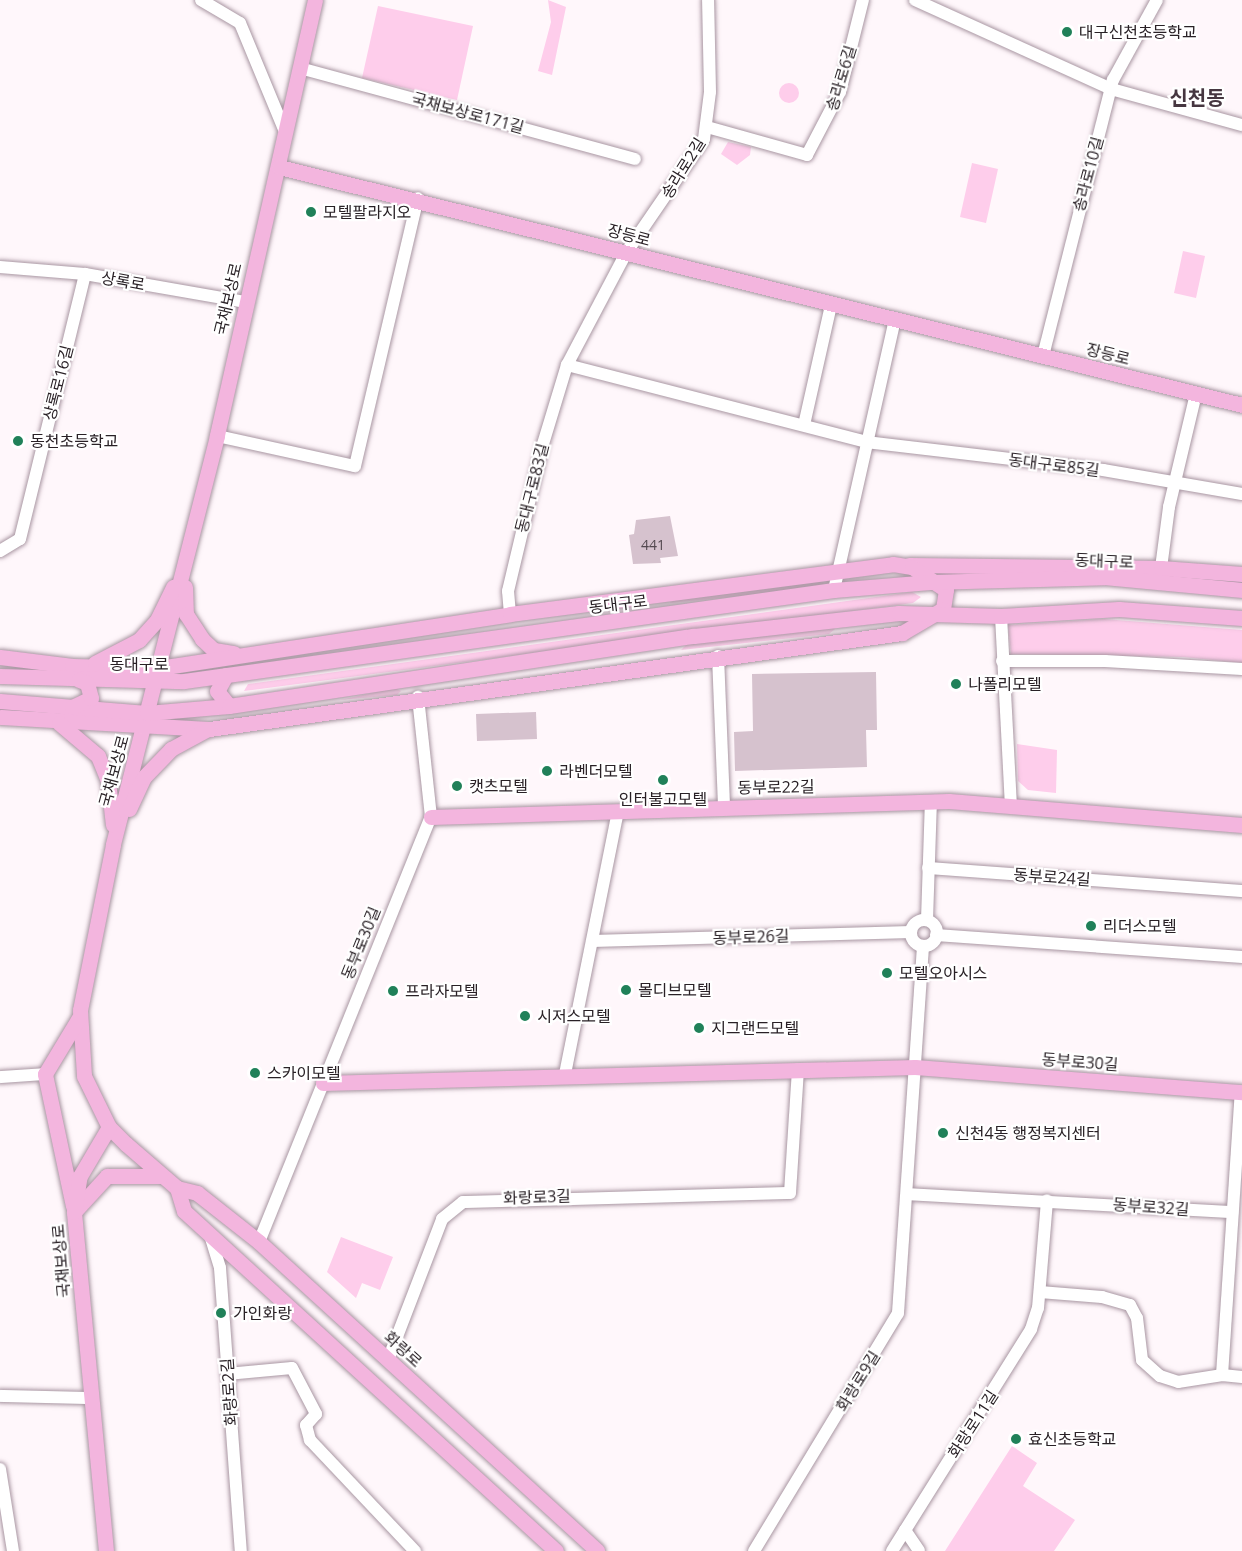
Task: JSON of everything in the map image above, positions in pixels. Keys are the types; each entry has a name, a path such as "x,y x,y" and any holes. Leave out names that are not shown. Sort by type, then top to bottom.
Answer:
{"main road":[{"name":"국채보상로","path":"106,1551 74,1212 80,1176 109,1127 84,1076 80,1016 113,845 217,436 245,302 279,167 315,0"},
{"name":"장등로","path":"279,167 418,198 831,305 1242,405"},
{"path":"0,701 66,708 209,729 418,697 902,633 937,614 947,602 946,590 930,582 912,567 893,564"},
{"path":"0,657 76,673 159,669 237,654 510,614 839,568 893,564 1161,568 1242,574"},
{"path":"184,569 186,614 202,639 214,650 237,654"},
{"path":"76,673 103,662 139,640 157,620 184,569"},
{"name":"동대구로","path":"0,676 76,673 154,684 834,590 930,582 1104,577 1242,590"},
{"path":"0,717 59,723 146,720 694,636 859,616 937,614 1001,616 1119,609 1242,618"},
{"path":"66,708 86,704 91,698 92,690 76,673"},
{"path":"226,675 217,691 229,706"},
{"path":"59,723 98,756 108,781 113,845"},
{"path":"113,845 144,777 171,749 209,729"},
{"name":"동부로22길","path":"431,817 931,801 1242,825"},
{"path":"74,1212 45,1074 80,1016"},
{"name":"동부로30길","path":"323,1083 565,1074 915,1067 1241,1092"},
{"name":"화랑로","path":"109,1127 161,1176 177,1188 197,1193 259,1242 597,1551"},
{"path":"74,1212 107,1176 161,1176"},
{"path":"177,1188 184,1211 556,1551"}],"street":[{"path":"201,0 240,23 286,134"},
{"name":"송라로2길","path":"626,253 707,127 708,0"},
{"name":"송라로6길","path":"707,127 807,155 840,92 863,0"},
{"path":"915,0 1111,89 1242,124"},
{"name":"송라로10길","path":"1043,356 1111,89 1157,0"},
{"name":"국채보상로171길","path":"300,68 635,159"},
{"path":"217,436 355,465 418,198"},
{"name":"동대구로83길","path":"510,614 508,591 543,444 567,365 626,253"},
{"name":"상록로","path":"0,267 85,274 245,302"},
{"name":"상록로16길","path":"0,551 20,539 85,274"},
{"path":"567,365 714,400 804,425 831,305"},
{"path":"834,590 877,387 895,320"},
{"path":"1161,568 1174,483 1196,394"},
{"name":"동대구로85길","path":"804,425 866,442 1103,470 1242,494"},
{"path":"1001,616 1011,806"},
{"path":"718,656 724,807"},
{"path":"1002,661 1105,661 1242,669"},
{"path":"418,697 431,817"},
{"path":"931,801 927,920 936,935"},
{"path":"565,1074 618,811"},
{"name":"동부로30길","path":"259,1242 431,817"},
{"name":"동부로24길","path":"928,868 1242,891"},
{"path":"923,946 916,943 911,932 918,921 927,920"},
{"name":"동부로26길","path":"592,941 911,932"},
{"path":"907,1194 923,946 936,935 1242,957"},
{"name":"화랑로3길","path":"388,1360 442,1219 463,1202 790,1193 798,1069"},
{"path":"0,1077 45,1074"},
{"name":"동부로30길","path":"1233,1212 1241,1092"},
{"name":"동부로32길","path":"907,1194 1233,1212"},
{"name":"화랑로9길","path":"754,1551 898,1313 907,1194"},
{"name":"화랑로11길","path":"892,1551 1025,1342 1040,1292 1047,1200"},
{"path":"1222,1375 1233,1212"},
{"name":"화랑로2길","path":"210,1234 220,1268 241,1551"},
{"path":"1040,1292 1110,1298 1130,1305 1137,1318 1142,1360 1160,1376 1178,1382 1222,1375 1242,1377"},
{"path":"227,1374 292,1368 316,1414 306,1425 310,1440 416,1551"},
{"path":"0,1396 91,1398"},
{"path":"0,1469 13,1551"},
{"path":"905,1530 919,1551"}],"shaded area":[{"path":"548,0 566,7 552,75 538,71 551,22"},
{"path":"378,6 473,26 457,100 362,78"},
{"path":"785,83 793,83 799,89 799,97 793,103 785,103 779,97 779,89"},
{"path":"728,142 751,147 750,155 737,165 721,154"},
{"path":"972,163 998,169 986,223 960,217"},
{"path":"1183,251 1205,256 1196,298 1174,293"},
{"path":"815,579 824,583 818,588 670,603 675,598"},
{"path":"912,592 921,597 913,603 244,691 248,684"},
{"path":"1104,619 1242,630 1242,663 1183,657 1011,654 1008,625"},
{"path":"826,625 835,629 829,634 681,650 686,645"},
{"path":"395,688 401,691 397,695 340,700"},
{"path":"1017,744 1057,750 1056,793 1028,790 1018,781"},
{"path":"341,1237 393,1257 380,1290 362,1283 356,1298 327,1272"},
{"path":"1012,1446 1037,1463 1023,1486 1075,1520 1054,1551 945,1551"}],"building":[{"path":"670,516 678,556 660,558 661,563 633,564 629,535 634,534 636,520"},
{"path":"876,672 877,730 866,730 867,767 735,771 734,732 753,731 752,674"},
{"path":"536,712 537,739 477,741 476,714"}],"place":[{"name":"대구신천초등학교","path":"1067,32"},
{"name":"모텔팔라지오","path":"311,212"},
{"name":"동천초등학교","path":"18,441"},
{"name":"나폴리모텔","path":"956,684"},
{"name":"라벤더모텔","path":"547,771"},
{"name":"인터불고모텔","path":"663,780"},
{"name":"캣츠모텔","path":"457,786"},
{"name":"리더스모텔","path":"1091,926"},
{"name":"모텔오아시스","path":"887,973"},
{"name":"몰디브모텔","path":"626,990"},
{"name":"프라자모텔","path":"393,991"},
{"name":"시저스모텔","path":"525,1016"},
{"name":"지그랜드모텔","path":"699,1028"},
{"name":"스카이모텔","path":"255,1073"},
{"name":"신천4동 행정복지센터","path":"943,1133"},
{"name":"가인화랑","path":"221,1313"},
{"name":"효신초등학교","path":"1016,1439"}],"district":[{"name":"신천동","path":"1197,97"}]}
